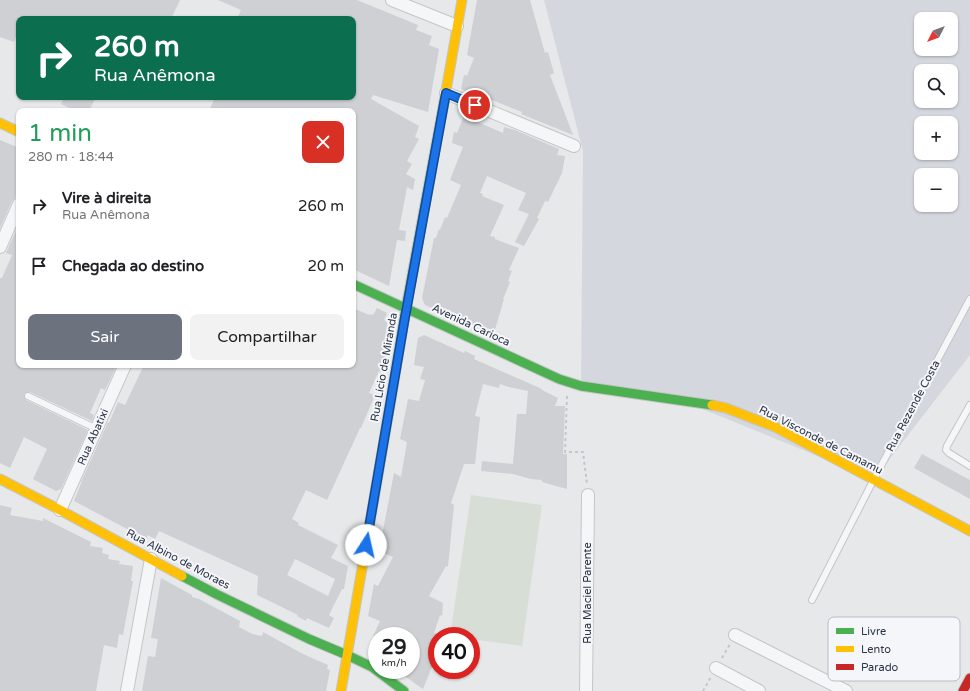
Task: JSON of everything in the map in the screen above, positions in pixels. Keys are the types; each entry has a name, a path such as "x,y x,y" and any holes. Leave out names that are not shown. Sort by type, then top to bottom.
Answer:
{"street":[{"path":"392,0 457,26"},
{"name":"Rua Lício de Miranda","path":"340,691 406,308 462,0"},
{"path":"446,93 574,146"},
{"path":"0,123 16,131"},
{"path":"0,246 16,211"},
{"name":"Avenida Carioca","path":"356,285 555,377 580,386"},
{"name":"Rua Abatixi","path":"60,510 124,368"},
{"name":"Rua Visconde de Camamu","path":"580,386 708,404 726,408 775,427 970,531"},
{"name":"Rua Albino de Moraes","path":"0,479 216,594 309,639 372,667 404,691"},
{"name":"Rua Maciel Parente","path":"586,691 588,495"},
{"path":"127,691 151,559"},
{"path":"735,634 846,691"},
{"path":"716,668 759,691"},
{"path":"963,691 970,678"}],"lane":[{"name":"Rua Rezende Costa","path":"812,600 970,298"},
{"path":"28,396 97,429"},
{"path":"970,405 946,450 970,466"}],"path":[{"path":"567,381 565,452 583,452 588,495"}],"shaded area":[{"path":"544,0 970,0 970,355 874,479 683,401 581,386 583,151"},
{"path":"471,495 542,505 522,646 480,640 480,627 451,627"}],"building":[{"path":"0,0 180,0 172,16 16,16 16,37 14,42 0,37"},
{"path":"218,0 357,0 418,25 416,30 432,36 429,45 439,49 428,112 373,95 371,99 419,126 415,137 419,139 407,161 412,164 406,174 415,179 413,190 407,187 399,230 406,231 405,241 397,240 389,286 356,270 356,108 210,108 214,100 356,100 356,16 238,16 241,10"},
{"path":"477,0 530,0 545,53 548,52 554,73 550,75 573,135 521,114 522,112 492,100 492,102 461,89 464,75 467,76 474,58 467,55"},
{"path":"63,100 94,100 90,108 70,108 61,104"},
{"path":"464,116 503,133 504,127 515,130 559,149 557,155 565,156 562,173 548,202 545,201 537,218 539,219 524,246 515,242 529,214 518,210 526,193 487,176 480,193 483,194 482,196 504,205 490,236 519,248 509,270 512,271 508,281 510,282 503,299 494,333 425,305 422,298 434,238 436,238 445,217 447,218 461,185 450,180 463,147 452,143 454,132 457,133"},
{"path":"0,140 16,147 16,196 12,201 0,228"},
{"path":"16,231 16,368 116,368 105,390 101,388 90,413 94,415 92,421 30,392 24,394 26,400 88,430 61,489 56,491 33,479 47,449 24,437 10,468 0,463 0,278 2,278 12,255 6,253"},
{"path":"377,308 387,313 384,320 387,322 387,333 389,333 382,372 379,371 369,393 375,395 361,428 327,500 306,490 292,519 299,523 298,525 338,545 331,558 348,566 344,589 342,589 329,615 334,618 329,628 307,618 306,621 297,616 298,615 257,595 258,576 159,531 155,539 148,535 146,539 74,501 82,481 81,482 118,402 125,405 143,368 356,368 356,309 369,315 373,315","holes":["295,559 335,579 328,596 287,575"]},
{"path":"424,335 464,353 465,351 475,356 474,359 542,389 558,398 555,406 565,406 563,454 567,454 567,489 542,482 542,480 531,479 513,474 481,471 482,461 513,464 517,414 526,414 528,391 500,384 499,388 483,384 475,416 480,417 475,464 464,464 451,503 454,505 448,567 446,566 429,596 443,603 442,616 440,615 436,627 428,627 428,677 423,689 409,679 420,679 420,627 377,627 380,621 368,616 374,584 378,586 393,557 379,551 394,473 401,477 407,442 400,439 408,399 419,401 425,380 420,379 424,367 414,365 418,338"},
{"path":"922,454 970,480 970,499 914,468"},
{"path":"0,505 12,508 10,515 43,521 43,518 91,542 90,546 103,548 102,553 109,555 108,559 120,561 119,564 133,566 131,581 133,581 123,635 119,634 117,648 104,645 96,691 0,691"},
{"path":"161,578 192,595 192,597 199,599 240,621 239,627 252,634 262,636 263,632 303,654 328,665 327,669 330,670 326,691 142,691 148,656 155,657 158,639 151,638"}],"traffic: fast":[{"path":"391,399 406,308 444,102"},
{"path":"356,285 559,379 581,386 712,405"},
{"path":"182,576 309,639 372,667 404,691"}],"traffic: slow":[{"path":"444,102 462,0"},
{"path":"0,123 16,131"},
{"path":"341,691 391,399"},
{"path":"712,405 726,408 775,427 970,531"},
{"path":"0,479 182,576"}],"traffic: jam":[{"path":"963,691 970,678"}],"route":[{"path":"366,545 404,323 446,93 475,105"}]}
